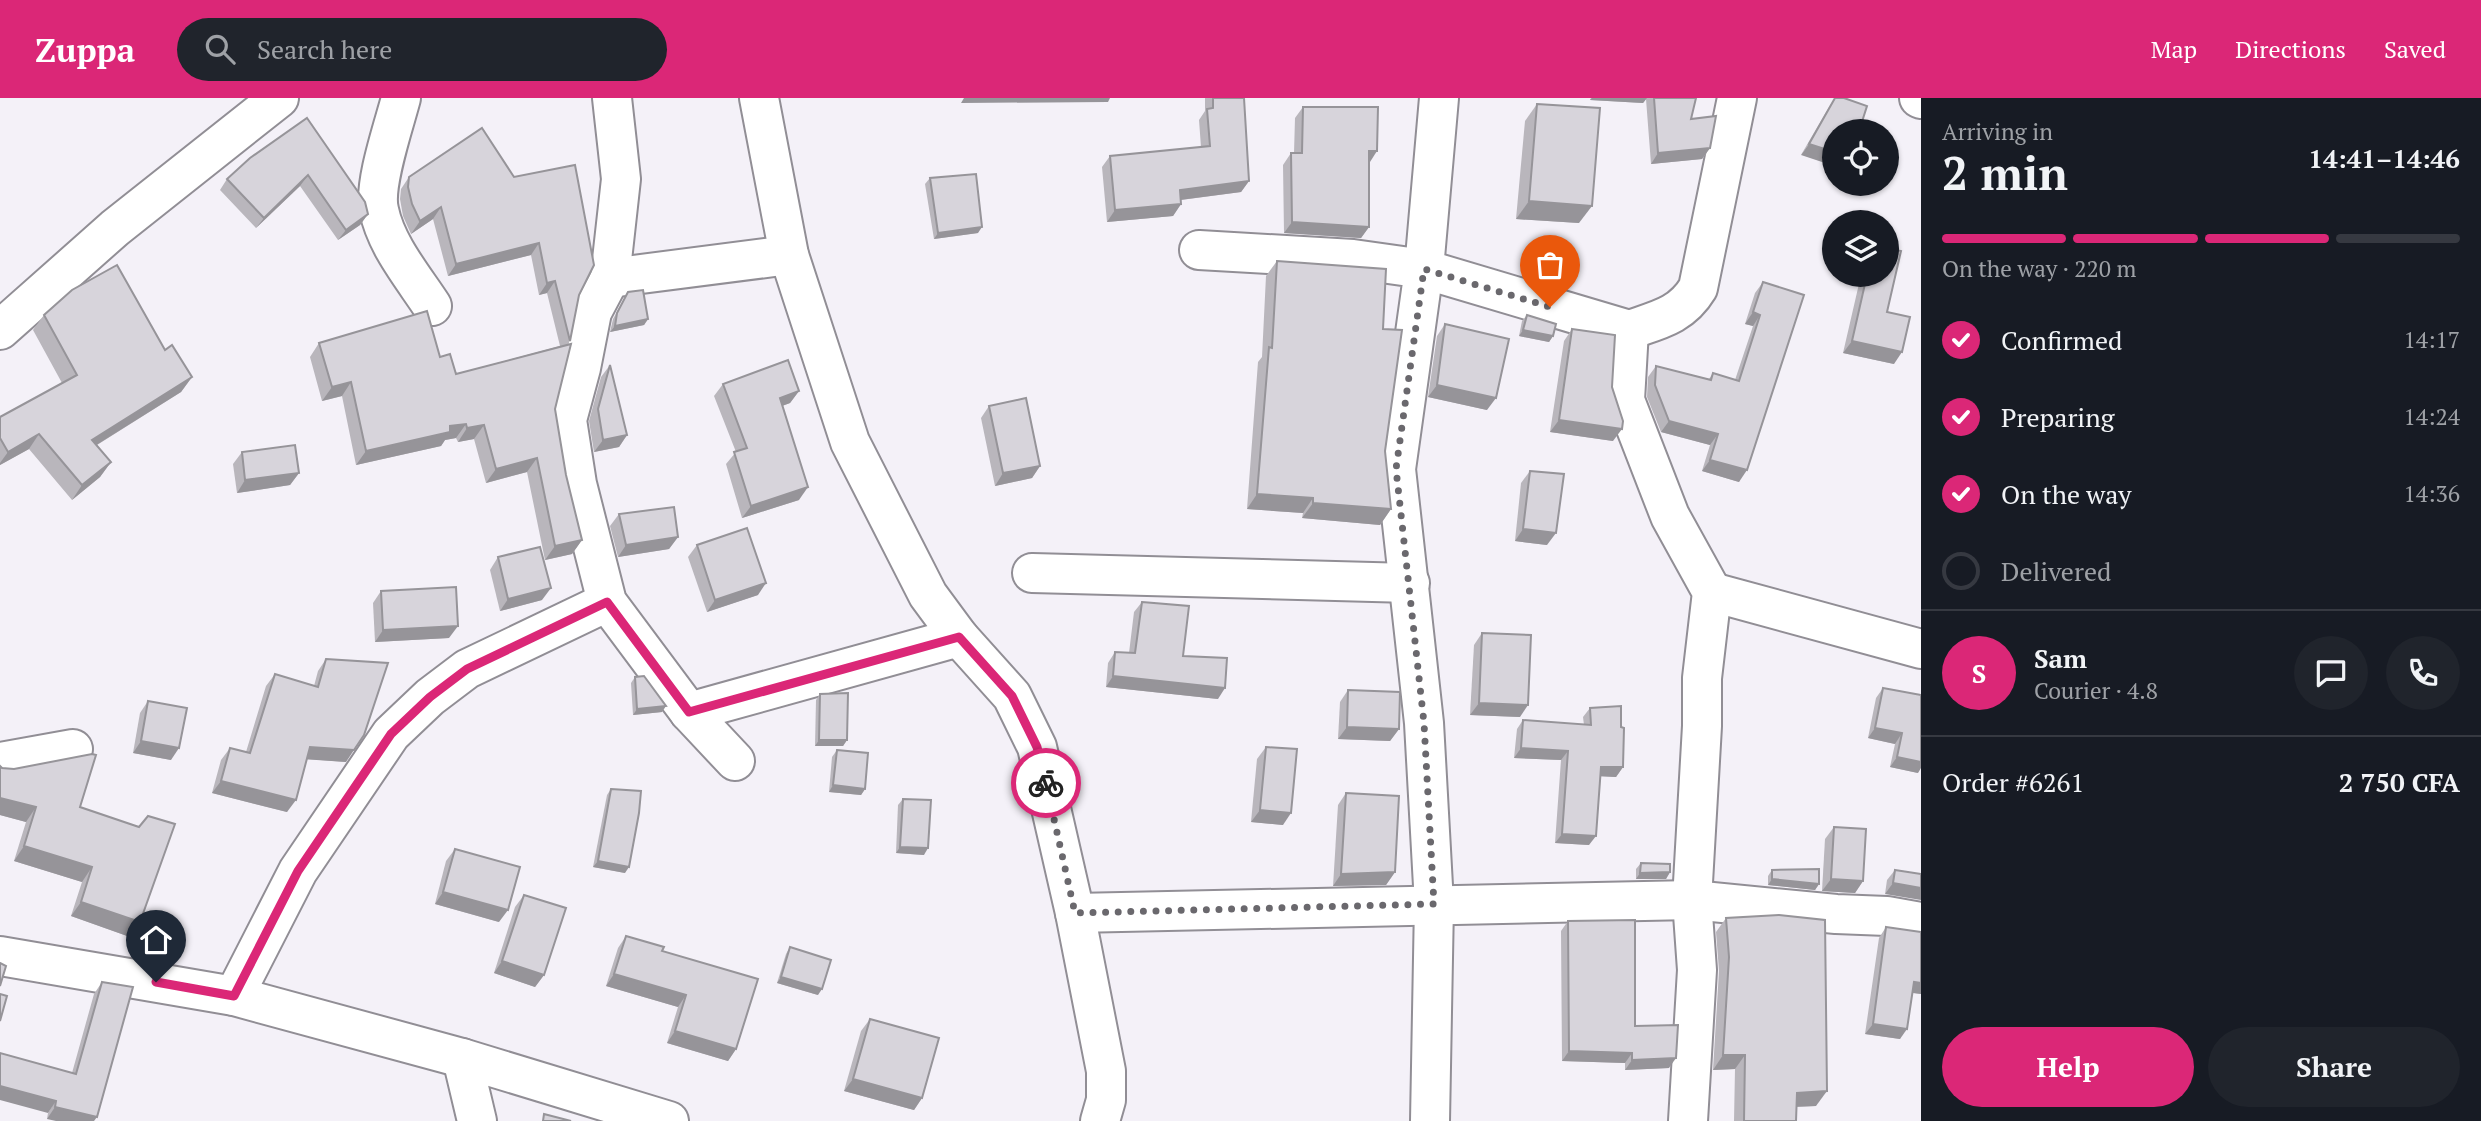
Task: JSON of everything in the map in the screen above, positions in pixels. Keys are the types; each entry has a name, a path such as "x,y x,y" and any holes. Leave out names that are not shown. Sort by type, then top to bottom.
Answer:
{"street":[{"path":"0,330 115,228 279,98"},
{"path":"401,98 383,164 378,208 386,232 432,306"},
{"path":"612,98 621,179 610,278 592,312 581,368 566,420 577,484 607,602 689,712 735,761"},
{"path":"759,98 789,255 850,442 928,595 959,637 1012,696 1037,747 1075,913 1106,1071 1106,1100 1100,1121"},
{"path":"1430,1121 1434,904 1424,723 1396,469 1424,269 1439,98"},
{"path":"1199,250 1353,258 1424,269 1629,330 1670,316 1689,303 1698,288 1737,98"},
{"path":"610,278 789,255"},
{"path":"1629,330 1625,400 1670,516 1712,592 1702,678 1702,726 1692,900 1697,970 1688,1121"},
{"path":"1032,573 1410,583"},
{"path":"1712,592 1921,649"},
{"path":"234,996 298,871 391,734 430,697 467,669 607,602"},
{"path":"689,712 959,637"},
{"path":"0,762 73,749"},
{"path":"1075,913 1692,900 1836,914 1887,916 1921,922"},
{"path":"0,956 234,996 462,1058 669,1121"},
{"path":"462,1058 477,1121"}],"building":[{"path":"1213,98 1244,98 1249,181 1180,190 1181,204 1115,210 1110,156 1210,146 1207,109 1213,108"},
{"path":"1654,98 1696,98 1691,119 1716,116 1710,148 1658,153"},
{"path":"1835,98 1844,98 1867,106 1863,119 1823,119"},
{"path":"1537,104 1600,108 1592,206 1529,201"},
{"path":"1303,107 1378,107 1377,151 1369,151 1369,227 1292,222 1291,153 1302,153"},
{"path":"307,118 365,202 368,214 346,230 308,175 264,218 227,179 250,158"},
{"path":"1822,121 1822,148 1809,144"},
{"path":"482,128 514,177 575,165 594,265 579,295 570,341 555,281 547,283 539,243 456,264 441,207 420,221 412,204 409,177"},
{"path":"976,174 982,227 938,233 930,178"},
{"path":"1277,261 1386,269 1383,329 1402,330 1385,451 1391,509 1313,503 1313,498 1257,494 1269,347 1272,348"},
{"path":"117,265 165,350 172,345 192,377 92,440 111,462 82,485 39,434 8,452 0,438 0,417 77,375 44,315 72,290"},
{"path":"1763,282 1804,295 1747,470 1710,460 1718,434 1669,421 1655,385 1656,366 1711,380 1713,373 1739,381 1760,315 1753,312"},
{"path":"1864,287 1893,287 1887,312 1910,317 1902,352 1852,341"},
{"path":"643,290 648,319 615,326 617,313 628,292"},
{"path":"427,311 440,357 450,354 456,374 571,344 555,409 566,475 582,540 555,546 537,458 496,469 484,425 467,428 466,424 450,426 450,432 366,451 351,382 332,387 319,343"},
{"path":"1527,315 1556,324 1553,336 1523,330"},
{"path":"1445,324 1509,339 1496,398 1437,385"},
{"path":"1572,329 1615,335 1612,387 1623,421 1622,429 1559,420"},
{"path":"788,360 799,391 780,398 808,487 751,506 734,452 747,448 723,384"},
{"path":"610,365 627,435 603,440 598,409"},
{"path":"1026,398 1040,466 1003,473 989,406"},
{"path":"295,445 299,473 245,480 242,452"},
{"path":"1530,471 1564,474 1556,533 1523,529"},
{"path":"674,507 678,537 626,545 619,514"},
{"path":"747,528 766,583 715,600 697,545"},
{"path":"540,547 551,588 508,599 498,557"},
{"path":"456,587 458,626 383,630 381,591"},
{"path":"1142,602 1189,606 1183,656 1227,658 1225,688 1113,676 1115,652 1135,653"},
{"path":"1482,633 1531,635 1528,705 1479,703"},
{"path":"326,659 388,663 364,735 354,750 310,747 296,800 221,781 230,748 250,753 275,674 318,687"},
{"path":"644,676 666,706 637,709 635,677"},
{"path":"1883,688 1921,695 1921,762 1897,757 1902,733 1875,728"},
{"path":"1348,690 1400,692 1399,729 1347,727"},
{"path":"848,693 847,740 819,740 820,694"},
{"path":"148,701 187,708 179,748 141,741"},
{"path":"1621,706 1621,727 1624,728 1623,767 1601,767 1596,836 1562,834 1568,751 1521,748 1523,720 1591,725 1590,708"},
{"path":"1266,747 1297,749 1291,813 1260,810"},
{"path":"837,750 868,753 865,789 833,785"},
{"path":"96,755 80,807 139,827 148,816 175,824 140,922 81,902 92,867 24,846 36,807 0,798 0,766 14,769"},
{"path":"611,789 641,791 629,867 598,861"},
{"path":"1346,793 1399,796 1395,872 1341,874"},
{"path":"903,799 931,800 928,848 900,847"},
{"path":"1834,827 1866,829 1863,881 1831,879"},
{"path":"455,849 520,867 508,910 443,892"},
{"path":"1641,863 1670,864 1670,872 1640,873"},
{"path":"1819,869 1819,884 1772,879 1772,870"},
{"path":"1895,870 1921,874 1921,888 1893,883"},
{"path":"524,895 566,908 544,975 502,961"},
{"path":"1779,915 1825,920 1827,1091 1797,1093 1796,1121 1744,1121 1745,1055 1723,1055 1729,957 1726,918"},
{"path":"1635,920 1635,1026 1678,1025 1676,1058 1632,1060 1632,1053 1569,1051 1568,921"},
{"path":"1886,927 1921,932 1921,983 1914,982 1907,1029 1873,1024"},
{"path":"626,936 664,947 662,951 758,979 736,1049 675,1031 686,995 614,974"},
{"path":"790,947 831,960 822,989 781,977"},
{"path":"0,963 6,966 0,986"},
{"path":"102,982 133,987 97,1117 55,1107 56,1101 0,1086 0,1053 76,1074"},
{"path":"0,994 7,996 0,1021"},
{"path":"870,1019 939,1038 922,1098 853,1079"},
{"path":"544,1114 571,1121 543,1121"}],"way so far":[{"path":"1046,783 1075,913 1434,904 1424,723 1396,469 1424,269 1550,307"}],"route":[{"path":"156,982 234,996 298,871 391,734 430,697 467,669 607,602 689,712 959,637 1012,696 1037,747 1046,783"}]}
